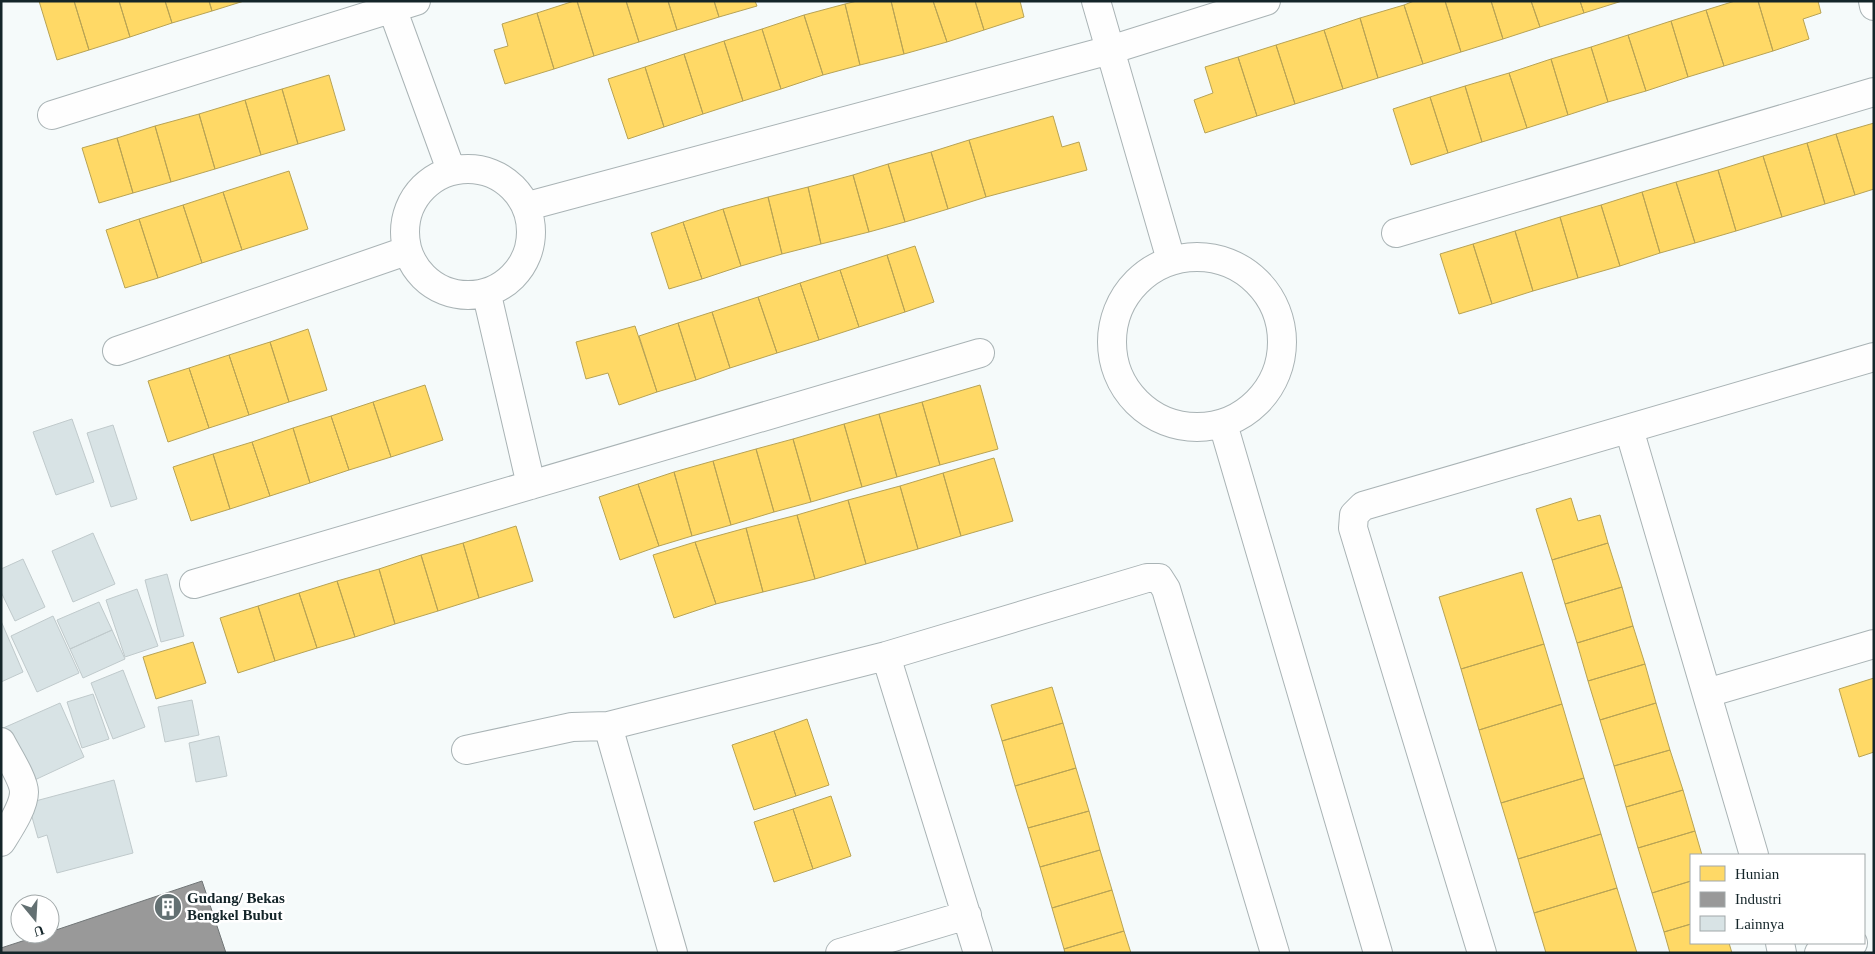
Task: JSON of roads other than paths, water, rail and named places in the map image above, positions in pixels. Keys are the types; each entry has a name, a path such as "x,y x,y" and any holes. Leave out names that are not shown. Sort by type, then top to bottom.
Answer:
{"street":[{"path":"1096,1 1172,260"},
{"path":"528,206 1110,50 1266,1"},
{"path":"1872,1 1874,6"},
{"path":"52,115 404,5 451,170"},
{"path":"1396,232 1874,92"},
{"path":"481,169 495,175 509,182 528,206 533,241 518,275 487,295 453,296 424,279 406,251 405,218 422,188 451,170 481,169"},
{"path":"116,351 406,251"},
{"path":"1217,258 1256,278 1280,316 1282,361 1261,400 1223,424 1178,426 1138,406 1114,368 1113,323 1133,284 1172,260 1217,258"},
{"path":"487,295 531,485"},
{"path":"194,584 980,353"},
{"path":"1482,953 1353,528 1354,515 1363,506 1874,358"},
{"path":"1223,424 1378,953"},
{"path":"1629,429 1754,854"},
{"path":"466,750 572,727 608,726 886,656 1147,578 1159,578 1166,589 1275,953"},
{"path":"1706,693 1874,644"},
{"path":"886,656 978,953"},
{"path":"608,726 671,952"},
{"path":"1,742 16,770 24,792 18,812 1,842"},
{"path":"840,953 967,915"},
{"path":"1819,953 1850,944"}],"place":[{"name":"Gudang/ Bekas Bengkel Bubut","path":"168,907"}]}
